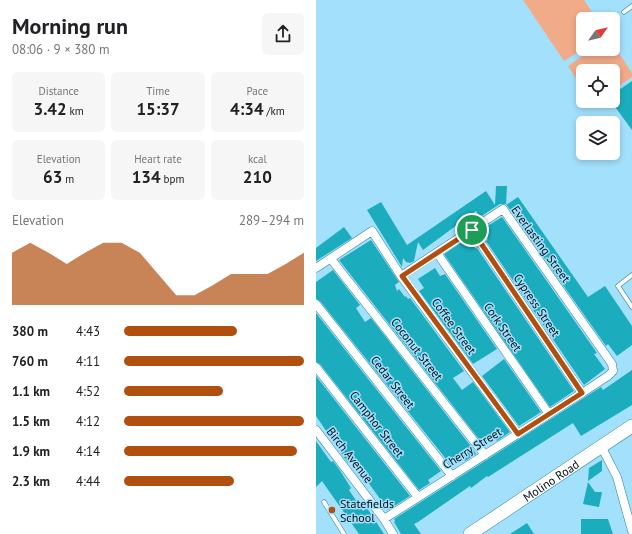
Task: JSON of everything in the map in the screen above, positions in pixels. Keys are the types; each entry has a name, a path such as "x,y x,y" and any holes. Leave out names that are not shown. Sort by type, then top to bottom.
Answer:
{"main road":[{"name":"Molino Road","path":"470,534 632,426"}],"street":[{"name":"Everlasting Street","path":"402,276 503,210 612,364 613,371"},
{"name":"Cypress Street","path":"472,230 582,393"},
{"name":"Coffee Street","path":"331,258 372,231 402,276 518,434"},
{"name":"Cork Street","path":"437,253 549,414"},
{"path":"316,268 331,258"},
{"name":"Coconut Street","path":"331,258 485,455"},
{"name":"Cedar Street","path":"316,304 452,476"},
{"name":"Camphor Street","path":"316,367 418,497"},
{"name":"Cherry Street","path":"384,519 582,393 613,371"},
{"name":"Birch Avenue","path":"316,430 384,519 393,534"},
{"path":"601,446 617,477 632,531"}],"lane":[{"path":"624,12 632,6"},
{"path":"632,275 618,286 632,307"},
{"path":"324,502 344,534"}],"shaded area":[{"path":"523,0 584,0 592,12 576,12 576,53 564,61"},
{"path":"620,55 632,73 632,77 620,85 620,64 576,64 576,78 568,66 582,56 620,56"}],"building":[{"path":"632,81 632,130 616,108 620,108 620,89"},
{"path":"496,186 507,186 506,204 500,204 480,217 476,211 423,250 418,242 414,261 410,263 406,262 403,258 402,267 367,210 381,202 407,245 486,191 495,205"},
{"path":"518,197 588,297 605,286 632,326 632,345 617,356 608,344 606,346 506,205"},
{"path":"502,217 597,353 594,354 605,369 584,385 486,241 488,240 481,230"},
{"path":"344,227 352,238 316,261 316,248"},
{"path":"468,238 476,249 477,248 574,391 550,407 444,254"},
{"path":"371,240 399,282 395,285 397,291 399,289 405,297 406,296 408,299 410,298 464,371 453,378 462,390 473,382 510,432 497,441 493,435 482,443 339,260"},
{"path":"435,268 440,276 445,274 497,349 473,364 419,291 424,288 418,279"},
{"path":"333,270 360,305 356,308 365,322 371,318 476,454 465,461 462,456 450,464 320,301 316,299 316,282"},
{"path":"316,313 441,471 428,480 430,483 419,490 320,364 316,362"},
{"path":"504,359 541,412 519,426 482,376"},
{"path":"632,370 632,405 581,436 573,423 488,477 487,476 471,488 470,486 414,524 421,534 401,534 394,522 394,519 601,387 603,390"},
{"path":"316,376 410,496 388,510 352,460 348,463 316,416"},
{"path":"316,441 331,462 333,461 339,469 351,488 349,490 363,511 367,508 384,534 359,534 322,481 316,487"},
{"path":"602,460 602,471 588,481 589,468"},
{"path":"588,482 595,492 602,492 599,507 583,504"},
{"path":"581,519 608,519 613,534 581,534"},
{"path":"527,523 534,534 510,534"}],"place":[{"name":"Statefields School","path":"332,510"}],"route":[{"path":"472,230 582,393 518,434 402,276 472,230"}]}
